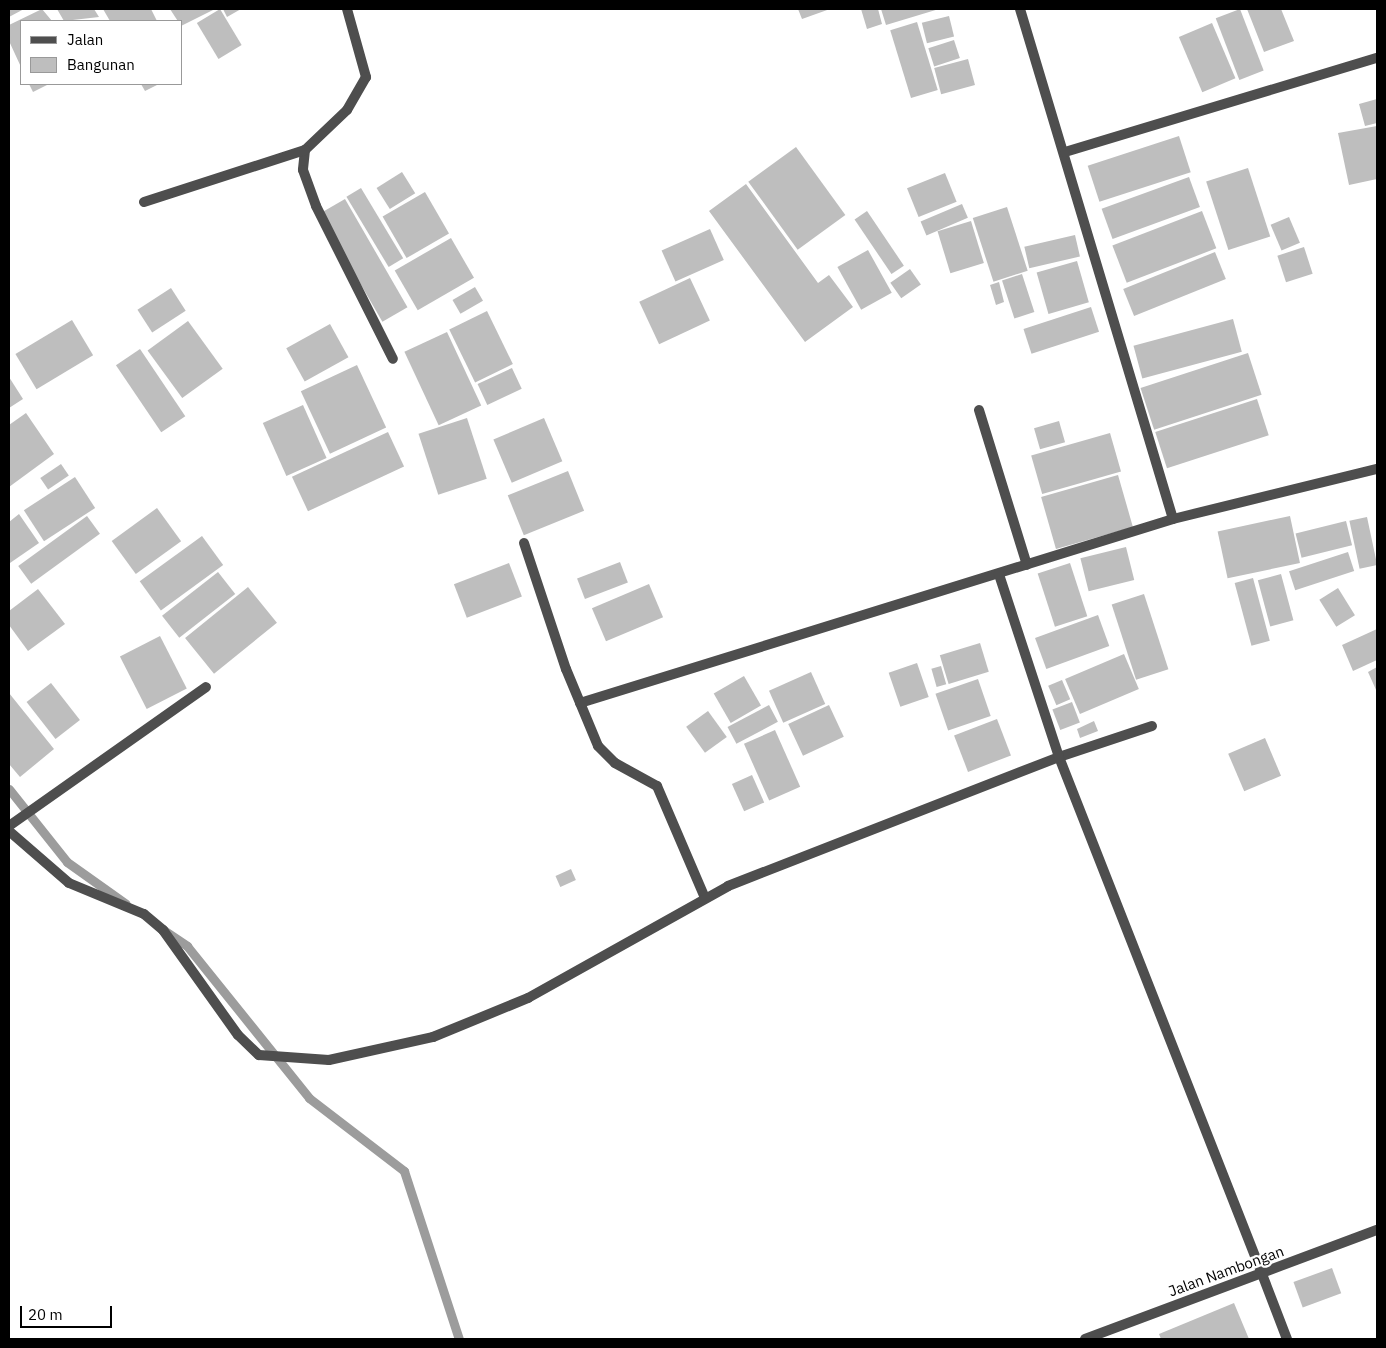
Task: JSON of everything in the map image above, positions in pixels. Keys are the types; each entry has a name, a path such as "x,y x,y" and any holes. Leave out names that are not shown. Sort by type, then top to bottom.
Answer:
{"street":[{"path":"144,202 305,150 347,110 366,77 348,9"},
{"path":"1020,9 1065,152 1173,519"},
{"path":"1065,152 1377,58"},
{"path":"305,150 303,170 316,206 393,359"},
{"path":"979,410 1027,565"},
{"path":"580,703 1173,519 1377,469"},
{"path":"524,543 580,703 598,746 615,763 657,786 705,898"},
{"path":"999,574 1059,757 1287,1339"},
{"path":"9,826 206,687"},
{"path":"9,831 69,883 151,919 182,952 238,1035 259,1055 329,1060 433,1036 528,998 705,898 790,859 1059,757 1152,726"},
{"name":"Jalan Nambongan","path":"1085,1339 1377,1230"}],"building":[{"path":"9,9 24,9 9,17"},
{"path":"42,9 51,20 20,20 20,65 9,41 9,25"},
{"path":"57,9 94,9 99,17 73,20 63,20"},
{"path":"103,9 151,9 156,20 109,20"},
{"path":"170,9 215,9 182,26 182,20 177,20"},
{"path":"220,9 242,45 218,59 197,23"},
{"path":"223,9 241,9 227,17"},
{"path":"798,9 830,9 802,19"},
{"path":"861,9 878,9 882,24 867,29"},
{"path":"881,9 939,9 886,25"},
{"path":"1240,9 1264,71 1239,80 1216,18"},
{"path":"1247,9 1281,9 1294,41 1264,52"},
{"path":"949,16 954,36 927,43 922,23"},
{"path":"917,22 938,90 911,98 890,30"},
{"path":"1212,23 1235,78 1202,92 1179,37"},
{"path":"954,40 960,58 934,66 928,48"},
{"path":"968,59 975,85 941,94 934,68"},
{"path":"30,85 47,85 33,92"},
{"path":"142,85 157,85 145,91"},
{"path":"1377,99 1377,123 1365,126 1359,104"},
{"path":"1377,126 1377,179 1349,185 1338,133"},
{"path":"1179,136 1191,172 1099,202 1088,166"},
{"path":"796,147 845,215 798,250 748,182"},
{"path":"1248,168 1270,236 1228,250 1206,182"},
{"path":"402,172 415,193 390,209 377,188"},
{"path":"945,173 957,202 919,217 907,188"},
{"path":"1189,177 1200,207 1113,239 1102,209"},
{"path":"746,184 818,283 829,275 853,307 805,342 709,211"},
{"path":"361,188 403,258 389,267 346,197"},
{"path":"425,192 449,234 407,258 383,216"},
{"path":"345,199 408,307 382,322 320,214"},
{"path":"962,204 968,218 926,235 921,222"},
{"path":"1007,207 1028,271 993,282 973,218"},
{"path":"867,211 904,266 891,274 855,219"},
{"path":"1202,211 1216,248 1127,283 1112,245"},
{"path":"1289,217 1300,243 1282,251 1271,225"},
{"path":"971,221 984,263 950,273 938,231"},
{"path":"710,229 724,260 675,282 662,251"},
{"path":"1075,235 1080,256 1029,268 1024,247"},
{"path":"451,238 474,278 418,310 395,270"},
{"path":"1304,247 1313,274 1286,282 1277,256"},
{"path":"868,250 892,293 861,310 837,267"},
{"path":"1215,252 1226,279 1134,316 1123,289"},
{"path":"1077,261 1089,302 1048,314 1037,273"},
{"path":"910,269 921,285 901,298 890,283"},
{"path":"1022,274 1034,312 1014,319 1002,280"},
{"path":"690,278 710,321 659,344 639,302"},
{"path":"999,282 1004,302 996,305 990,285"},
{"path":"475,287 483,301 460,314 452,300"},
{"path":"171,288 186,311 152,332 137,310"},
{"path":"1091,307 1099,332 1032,354 1023,329"},
{"path":"487,311 513,364 475,382 449,329"},
{"path":"1233,319 1242,352 1142,378 1134,346"},
{"path":"72,320 93,355 37,389 15,354"},
{"path":"188,321 223,369 182,398 148,350"},
{"path":"330,324 348,357 305,381 286,348"},
{"path":"447,332 481,405 439,425 404,352"},
{"path":"140,349 185,416 161,432 116,365"},
{"path":"1248,353 1262,395 1154,430 1141,388"},
{"path":"357,365 386,428 330,454 301,391"},
{"path":"512,368 522,389 487,405 478,384"},
{"path":"9,377 23,399 9,408"},
{"path":"1257,399 1269,435 1167,468 1155,432"},
{"path":"303,405 327,458 286,476 263,423"},
{"path":"26,413 54,454 9,487 9,425"},
{"path":"467,418 487,479 438,495 418,434"},
{"path":"544,418 562,461 512,483 493,439"},
{"path":"1059,421 1065,442 1040,449 1034,428"},
{"path":"388,432 404,466 308,511 292,477"},
{"path":"1110,433 1121,471 1042,494 1031,456"},
{"path":"61,464 69,476 48,490 40,478"},
{"path":"568,471 584,511 524,535 508,495"},
{"path":"1118,475 1133,527 1056,549 1041,497"},
{"path":"75,477 95,508 44,541 24,510"},
{"path":"157,508 181,541 136,574 112,541"},
{"path":"19,514 39,543 10,563 9,522"},
{"path":"87,516 100,534 31,584 18,566"},
{"path":"1290,516 1300,563 1228,578 1218,531"},
{"path":"1367,517 1377,565 1360,569 1349,521"},
{"path":"1346,521 1352,545 1302,558 1296,534"},
{"path":"202,536 223,565 161,610 140,581"},
{"path":"1126,547 1134,580 1089,591 1080,558"},
{"path":"1348,552 1354,571 1295,590 1289,571"},
{"path":"620,562 628,583 585,599 577,578"},
{"path":"509,563 522,597 467,618 454,584"},
{"path":"1070,563 1087,616 1055,627 1038,574"},
{"path":"218,572 235,594 179,638 162,616"},
{"path":"1281,574 1293,620 1270,627 1258,580"},
{"path":"1253,578 1270,641 1251,646 1235,583"},
{"path":"649,584 663,617 606,641 592,608"},
{"path":"248,587 277,623 214,674 185,638"},
{"path":"1338,588 1355,615 1336,627 1319,600"},
{"path":"38,589 65,624 28,651 9,625 9,611"},
{"path":"1144,594 1168,669 1136,680 1112,605"},
{"path":"1098,615 1109,646 1046,669 1035,638"},
{"path":"1377,629 1377,660 1353,671 1342,645"},
{"path":"160,636 187,689 147,709 120,656"},
{"path":"980,643 989,672 949,684 940,655"},
{"path":"1124,654 1139,689 1080,714 1065,679"},
{"path":"917,663 929,697 900,707 889,673"},
{"path":"941,666 946,684 937,687 931,669"},
{"path":"1377,667 1377,692 1368,672"},
{"path":"811,672 825,704 783,723 769,691"},
{"path":"744,676 761,705 731,723 714,694"},
{"path":"978,679 991,716 948,731 935,694"},
{"path":"1062,680 1070,699 1056,705 1048,686"},
{"path":"51,683 80,720 56,739 27,702"},
{"path":"9,693 54,749 20,777 9,764"},
{"path":"1072,702 1080,723 1060,730 1052,710"},
{"path":"769,705 778,722 736,744 728,727"},
{"path":"829,705 844,737 803,756 788,724"},
{"path":"708,711 727,737 705,753 686,727"},
{"path":"997,719 1011,755 968,772 954,735"},
{"path":"1094,721 1098,731 1080,738 1077,729"},
{"path":"775,730 800,787 769,800 744,744"},
{"path":"1265,738 1281,776 1244,791 1228,754"},
{"path":"752,775 764,802 744,811 732,784"},
{"path":"571,869 576,880 560,887 555,876"},
{"path":"1332,1268 1341,1293 1303,1307 1293,1282"},
{"path":"1234,1303 1249,1339 1161,1339 1159,1334"}],"waterway":[{"path":"9,789 67,862 126,904"},
{"path":"165,931 187,946 309,1098 404,1171 459,1339"}]}
